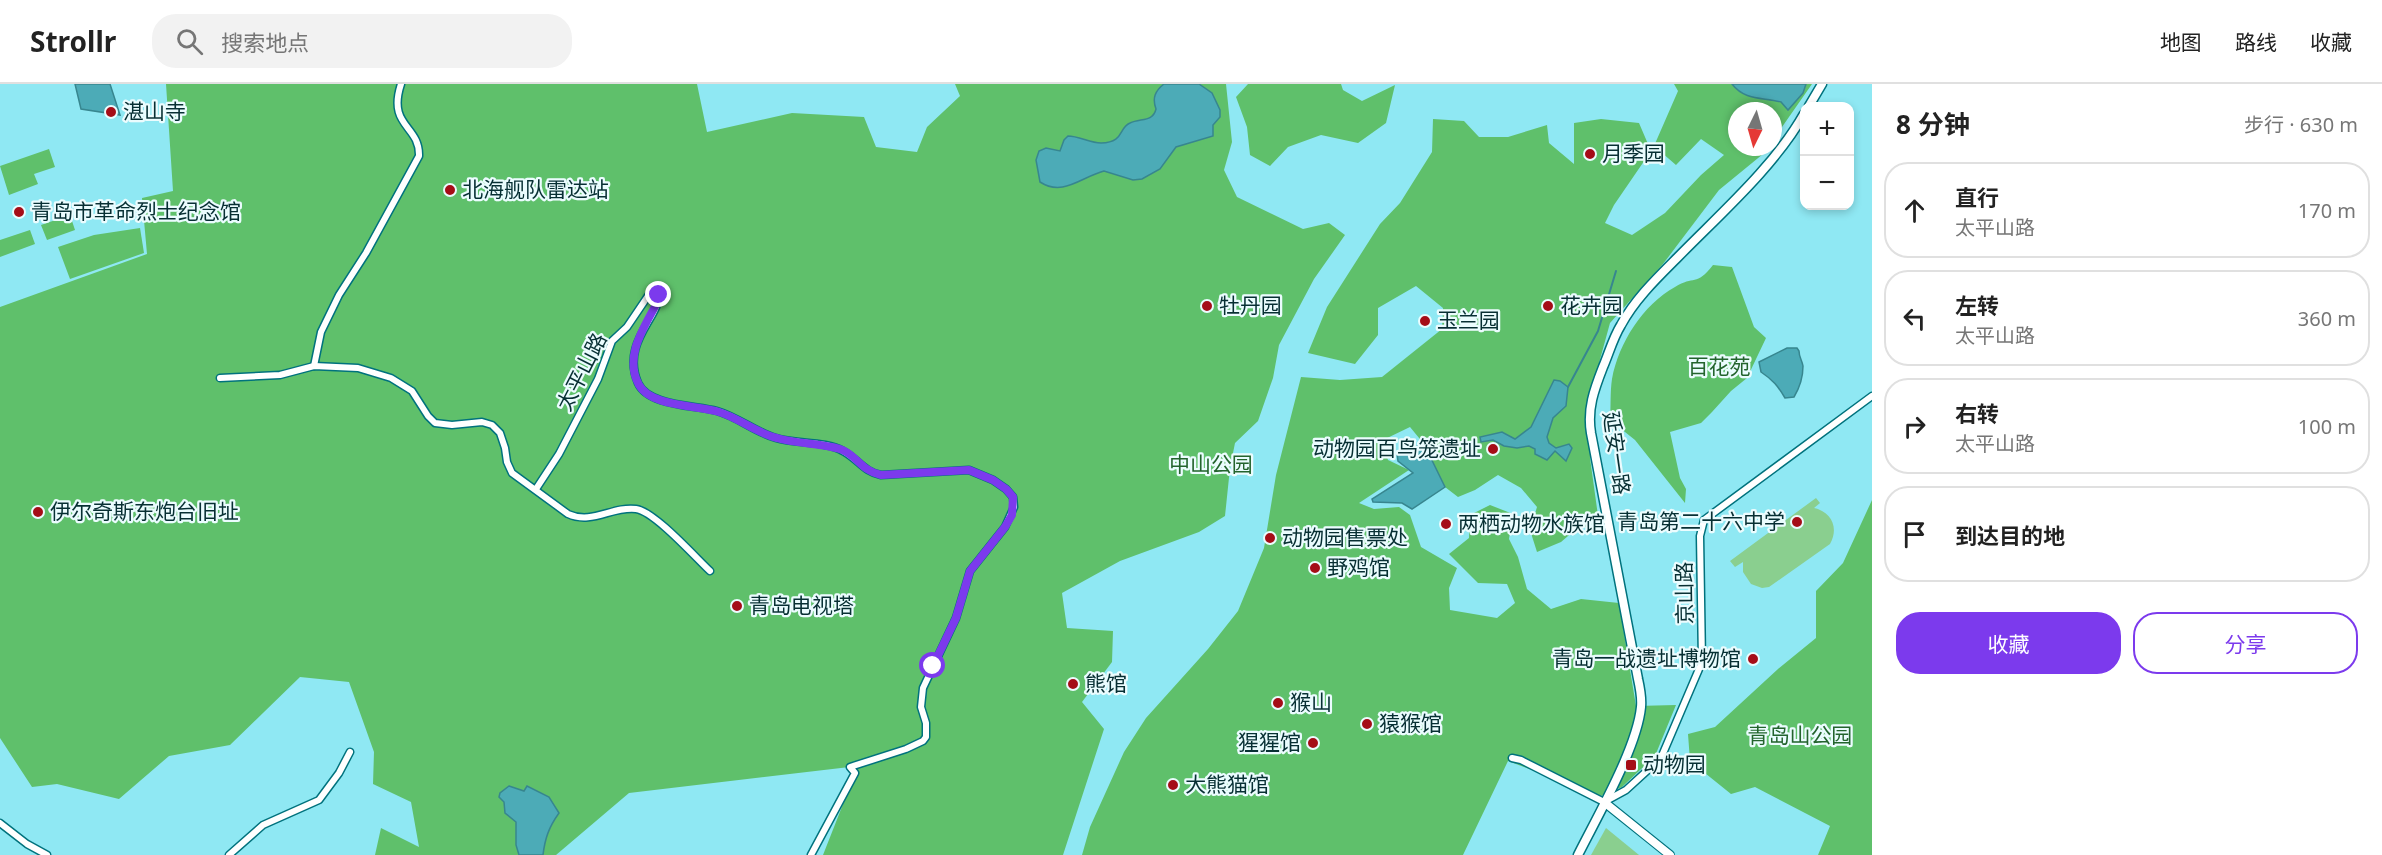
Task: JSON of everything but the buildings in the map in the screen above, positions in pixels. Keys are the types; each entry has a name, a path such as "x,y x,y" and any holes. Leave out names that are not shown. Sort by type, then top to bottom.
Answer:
{"main road":[{"path":"1811,102 1822,84"},
{"name":"延安一路","path":"1578,855 1635,732 1641,697 1591,434 1589,412 1593,394 1615,336 1639,299 1785,143 1800,120"}],"street":[{"path":"314,366 321,332 339,295 366,253 419,156 419,144 400,117 397,106 401,84"},
{"name":"太平山路","path":"536,489 559,454 598,379 612,341 627,327 653,292 658,293 658,301 633,353 638,384 646,395 659,400 718,412 778,439 842,450 871,473 881,475 969,470 993,480 1013,497 1012,515 970,571 956,618 923,688 921,707 926,723 926,737 923,741 906,749 850,767 855,773 811,855"},
{"path":"220,378 280,375 314,366 358,368 391,378 412,391 428,416 440,425 482,422 492,425 500,433 512,473 568,514 577,518 593,518 623,509 638,509 653,517 710,571"},
{"name":"京山路","path":"1604,802 1626,790 1661,758 1702,662 1700,536 1704,520 1872,396"},
{"path":"229,855 263,825 319,800 339,773 350,752"},
{"path":"1512,758 1521,760 1604,802 1670,855"},
{"path":"0,823 27,844 47,855"}],"green space":[{"name":"中山公园","path":"166,84 697,84 707,132 792,113 864,117 876,147 917,152 927,127 960,96 955,84 1226,84 1232,142 1224,170 1237,197 1303,229 1329,223 1345,235 1314,279 1279,345 1273,378 1258,421 1235,443 1225,516 1199,532 1120,561 1062,593 1067,628 1113,631 1112,662 1082,702 1104,729 1063,855 823,855 858,766 629,793 556,855 375,855 381,828 419,847 411,802 373,784 374,752 349,682 300,677 230,745 169,756 119,799 57,784 32,787 0,738 0,307 147,254 142,198 173,191"},
{"path":"1248,84 1341,84 1343,90 1362,101 1395,85 1386,123 1358,143 1321,135 1288,147 1270,166 1250,155 1247,127 1236,97"},
{"path":"1674,84 1812,84 1782,127 1782,102 1728,102 1728,156 1761,156 1719,190 1663,264 1610,323 1590,396 1590,458 1599,523 1575,530 1561,542 1537,552 1530,530 1537,507 1521,488 1498,475 1475,490 1458,497 1445,487 1424,444 1410,427 1381,441 1388,460 1409,470 1359,503 1374,509 1399,507 1410,515 1421,547 1457,568 1449,588 1450,610 1497,618 1515,603 1507,584 1478,583 1449,554 1469,538 1470,515 1490,505 1513,514 1509,539 1518,557 1527,589 1551,609 1581,599 1619,603 1636,706 1676,705 1655,756 1622,787 1601,796 1508,761 1463,855 1082,855 1090,827 1124,752 1146,718 1208,649 1238,611 1264,548 1276,475 1301,377 1340,380 1382,377 1442,329 1443,308 1416,286 1378,308 1378,335 1355,364 1308,353 1327,307 1380,224 1400,203 1432,152 1433,119 1464,121 1479,137 1508,137 1547,125 1549,143 1574,164 1574,123 1601,119 1639,123 1651,151 1614,205 1605,223 1632,235 1665,213 1701,175 1724,155 1701,139 1676,165 1654,146 1678,91"},
{"path":"49,149 55,167 34,174 38,184 9,195 0,166"},
{"path":"70,215 75,230 47,240 41,225"},
{"path":"140,228 144,253 70,279 58,247 94,235"},
{"path":"30,230 35,244 0,257 0,240"},
{"name":"百花苑","path":"1713,265 1732,267 1754,327 1766,338 1747,378 1731,391 1701,423 1670,432 1680,478 1686,489 1685,503 1635,440 1610,420 1611,384 1620,352 1643,314 1663,295 1681,284 1703,276"},
{"path":"1816,498 1820,503 1814,508 1825,513 1834,527 1830,544 1769,587 1762,588 1751,584 1743,572 1743,562 1735,567 1730,561"},
{"name":"青岛山公园","path":"1872,500 1872,855 1818,855 1830,826 1755,787 1731,794 1690,761 1688,734 1715,727 1778,669 1816,638 1816,591 1843,563"},
{"path":"1606,828 1639,855 1591,855"}],"water":[{"path":"75,84 110,84 120,115 81,109"},
{"path":"1164,84 1199,84 1212,93 1220,110 1220,117 1213,125 1213,136 1176,147 1160,169 1142,179 1133,180 1104,171 1064,187 1048,186 1040,182 1036,160 1039,151 1046,148 1060,151 1068,136 1097,143 1109,142 1118,138 1126,125 1152,116 1156,109 1155,95"},
{"path":"1732,84 1806,84 1803,93 1788,110 1782,102 1748,96"},
{"path":"1787,348 1797,348 1803,370 1801,382 1794,397 1785,398 1775,384 1761,372 1759,362"},
{"path":"1554,380 1568,387 1566,406 1553,418 1547,437 1549,443 1556,448 1569,444 1572,448 1566,461 1555,451 1547,460 1535,454 1535,449 1529,446 1517,448 1504,446 1493,440 1481,442 1480,437 1502,432 1515,439 1531,427"},
{"path":"1424,444 1445,487 1412,509 1402,503 1373,502 1372,499 1413,473 1398,461 1397,453"},
{"path":"509,786 524,791 527,786 549,797 559,813 548,833 543,855 519,855 516,845 516,822 505,813 504,802 499,797 500,793"}],"waterway":[{"path":"1568,387 1598,331 1616,271"}],"place":[{"name":"湛山寺","path":"111,112"},
{"name":"月季园","path":"1590,154"},
{"name":"北海舰队雷达站","path":"450,190"},
{"name":"青岛市革命烈士纪念馆","path":"19,212"},
{"name":"牡丹园","path":"1207,306"},
{"name":"花卉园","path":"1548,306"},
{"name":"玉兰园","path":"1425,321"},
{"name":"动物园百鸟笼遗址","path":"1493,449"},
{"name":"伊尔奇斯东炮台旧址","path":"38,512"},
{"name":"青岛第二十六中学","path":"1797,522"},
{"name":"两栖动物水族馆","path":"1446,524"},
{"name":"动物园售票处","path":"1270,538"},
{"name":"野鸡馆","path":"1315,568"},
{"name":"青岛电视塔","path":"737,606"},
{"name":"青岛一战遗址博物馆","path":"1753,659"},
{"name":"熊馆","path":"1073,684"},
{"name":"猴山","path":"1278,703"},
{"name":"猿猴馆","path":"1367,724"},
{"name":"猩猩馆","path":"1313,743"},
{"name":"动物园","path":"1631,765"},
{"name":"大熊猫馆","path":"1173,785"}],"route":[{"path":"659,295 633,353 638,384 646,395 659,400 718,412 778,439 842,450 871,473 881,475 969,470 993,480 1013,497 1012,515 970,571 956,618 933,666"}]}
